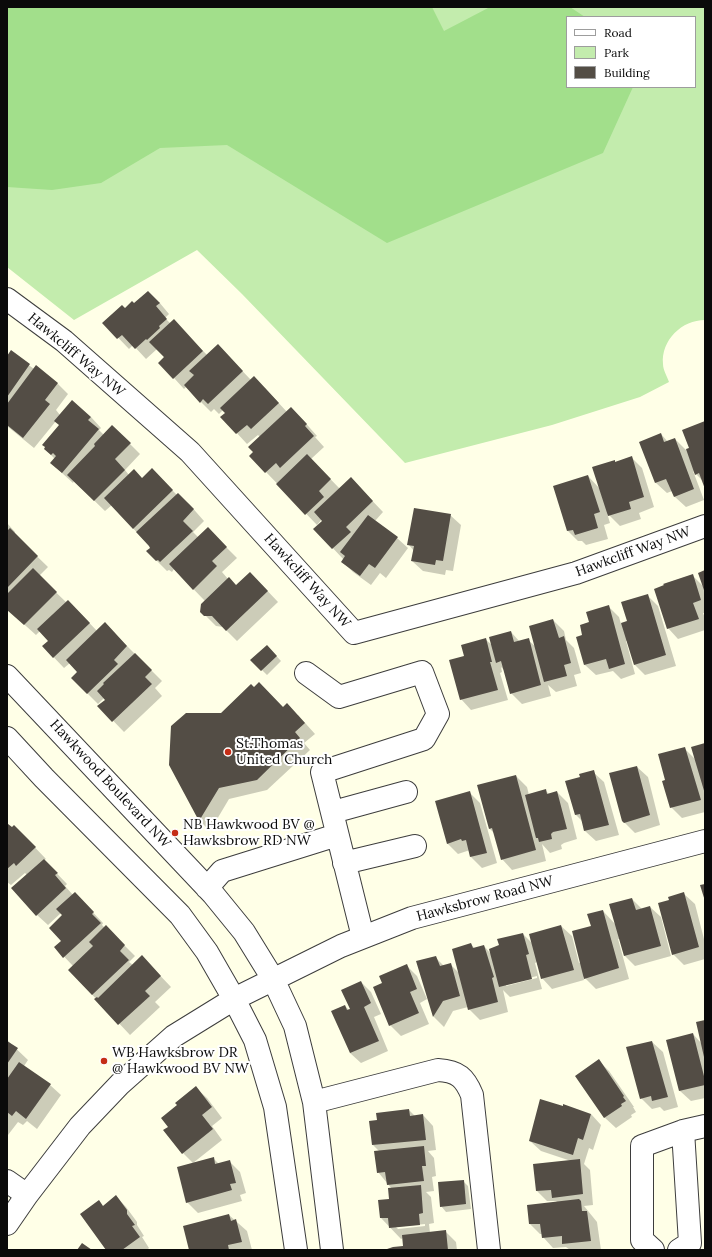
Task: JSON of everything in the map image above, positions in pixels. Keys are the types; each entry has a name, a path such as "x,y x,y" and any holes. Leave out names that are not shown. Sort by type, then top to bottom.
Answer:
{"street":[{"name":"Hawkcliff Way NW","path":"7,299 64,341 190,452 354,632 576,573 705,526"},
{"path":"306,674 339,697 422,672 438,714 424,739 322,772 363,937"},
{"name":"Hawkwood Boulevard NW","path":"7,676 207,888 244,932 273,979 296,1026 314,1102 332,1250"},
{"path":"7,738 44,778 180,915 207,952 234,999 255,1040 275,1107 296,1250"},
{"path":"333,812 406,792"},
{"path":"207,888 222,871 338,835"},
{"name":"Hawksbrow Road NW","path":"7,1224 27,1195 80,1126 120,1084 174,1036 234,999 341,946 412,918 705,841"},
{"path":"344,863 414,846"},
{"path":"314,1102 438,1070 445,1070 467,1082 472,1095 489,1250"},
{"path":"653,1250 642,1240 642,1146 705,1126"},
{"path":"679,1250 690,1243 683,1132"},
{"path":"7,1181 27,1195"}],"green space":[{"path":"7,7 705,7 705,320 688,324 675,333 669,340 663,355 663,366 669,382 640,397 552,425 405,463 242,294 197,250 74,320 7,267"},
{"path":"7,7 432,7 444,31 490,7 570,7 584,16 566,16 566,88 633,88 603,153 387,243 227,145 160,148 101,183 52,190 7,187"}],"building":[{"path":"148,291 160,303 156,306 167,319 159,326 160,328 135,349 122,335 117,339 102,323 122,305 125,308 132,301 134,303"},
{"path":"174,319 203,351 173,379 158,363 164,357 149,342"},
{"path":"218,344 243,371 208,404 203,399 200,403 184,385 194,375 189,371"},
{"path":"11,350 30,364 7,397 7,356"},
{"path":"36,365 58,383 45,400 50,404 23,438 7,425 7,404"},
{"path":"254,376 279,403 251,429 247,425 236,434 220,417 225,413 220,408"},
{"path":"72,400 91,417 88,420 99,429 62,473 50,463 56,456 53,453 51,455 42,445 59,425 54,421"},
{"path":"291,407 307,424 305,426 314,436 280,468 276,463 265,473 249,456 253,452 248,447"},
{"path":"705,421 705,489 699,473 695,475 686,449 689,448 682,430"},
{"path":"112,425 131,443 115,459 125,470 94,501 67,475 95,446 94,444"},
{"path":"661,433 664,442 675,438 694,489 674,497 666,479 655,483 639,442"},
{"path":"307,454 331,479 319,491 324,497 305,515 276,484"},
{"path":"632,456 644,497 629,502 631,509 608,516 592,467 615,460 615,462"},
{"path":"152,468 173,490 133,529 104,498 134,469 142,478"},
{"path":"588,475 600,512 594,514 598,528 575,535 573,530 567,531 553,486"},
{"path":"351,477 373,501 346,527 351,532 332,549 313,529 322,521 314,512"},
{"path":"178,493 194,509 183,521 193,531 160,562 158,560 156,561 146,551 150,548 149,546 136,532"},
{"path":"414,508 451,514 443,561 436,560 435,565 411,561 414,546 407,545"},
{"path":"368,515 398,537 375,568 369,564 360,576 341,562 345,556 340,552"},
{"path":"208,527 227,547 212,561 217,566 193,590 169,564"},
{"path":"10,528 38,556 7,588 7,531"},
{"path":"33,568 57,592 24,625 7,610 7,594"},
{"path":"705,570 705,593 698,573"},
{"path":"250,572 268,591 226,631 212,616 204,616 200,612 201,604 229,577 236,585"},
{"path":"693,574 701,600 693,603 699,619 667,629 654,589 664,585 663,584"},
{"path":"648,594 666,655 634,665 621,623 627,621 621,602"},
{"path":"68,600 90,623 53,658 42,646 48,641 37,629"},
{"path":"609,605 625,664 609,669 606,659 584,665 576,637 582,635 580,625 589,622 586,612"},
{"path":"553,619 559,638 564,636 571,663 564,665 567,676 544,682 529,626"},
{"path":"105,622 127,646 114,660 118,664 87,694 71,678 77,672 66,660"},
{"path":"511,631 514,642 529,638 541,685 510,694 501,661 496,663 489,637"},
{"path":"486,638 492,662 490,662 498,690 460,700 449,660 464,656 461,645"},
{"path":"267,645 277,656 261,671 250,660"},
{"path":"135,653 152,670 145,677 152,684 112,722 97,706 105,700 97,691 104,684 103,683"},
{"name":"St.Thomas United Church","path":"259,682 283,707 287,703 305,723 295,732 300,738 257,780 219,788 199,821 169,765 171,726 186,713 221,713 251,684 254,687"},
{"path":"705,743 705,794 691,747"},
{"path":"685,747 701,800 670,808 662,781 665,780 658,754"},
{"path":"637,766 650,815 624,823 622,821 609,773"},
{"path":"594,770 609,825 584,831 580,814 575,815 565,781 580,777 579,774"},
{"path":"516,775 536,850 501,860 492,828 489,829 477,785"},
{"path":"546,789 547,794 557,791 567,829 553,832 551,834 552,839 539,842 538,838 536,838 525,795"},
{"path":"470,791 487,853 470,857 466,840 462,841 461,839 447,844 435,801"},
{"path":"8,824 12,827 14,825 36,847 16,866 14,863 7,869 7,825"},
{"path":"44,859 58,873 55,875 66,888 36,916 11,888"},
{"path":"705,884 705,901 700,885"},
{"path":"75,892 94,912 92,914 101,923 63,958 54,947 61,941 49,928 62,915 56,909"},
{"path":"684,892 699,947 672,955 658,903 669,900 668,897"},
{"path":"632,898 636,910 650,906 661,946 624,956 609,904"},
{"path":"603,910 619,968 584,979 572,931 591,926 587,914"},
{"path":"106,925 125,945 120,951 129,960 92,995 68,970 93,946 89,942"},
{"path":"561,925 574,970 541,979 529,934"},
{"path":"523,933 529,954 526,955 532,979 499,987 489,949 499,945 497,939"},
{"path":"471,943 473,948 484,945 494,977 492,978 498,1002 468,1010 452,949"},
{"path":"142,955 161,976 145,991 150,996 118,1025 94,999 97,997 98,998"},
{"path":"436,956 440,966 451,963 460,996 443,1001 433,1017 416,961"},
{"path":"407,964 417,989 410,992 419,1013 389,1026 373,987 382,983 379,976"},
{"path":"361,981 371,1003 364,1007 379,1041 350,1053 331,1011 345,1005 347,1010 350,1009 341,990"},
{"path":"705,1020 705,1057 704,1057 696,1022"},
{"path":"693,1033 705,1085 679,1091 666,1040"},
{"path":"7,1041 18,1048 7,1064"},
{"path":"652,1041 668,1097 652,1101 651,1096 640,1099 626,1047"},
{"path":"599,1059 626,1101 621,1104 622,1106 604,1118 575,1076"},
{"path":"19,1062 51,1084 26,1119 16,1111 12,1116 7,1112 7,1079"},
{"path":"196,1086 212,1107 202,1115 213,1129 182,1154 163,1130 168,1127 161,1118 177,1105 175,1103"},
{"path":"540,1099 563,1106 563,1104 591,1114 583,1140 578,1138 573,1155 529,1141"},
{"path":"409,1109 410,1116 423,1114 426,1140 372,1145 369,1121 377,1120 376,1113"},
{"path":"424,1146 426,1166 422,1166 424,1181 387,1185 385,1172 377,1173 374,1151"},
{"path":"214,1157 215,1164 230,1160 236,1183 230,1184 232,1190 186,1203 177,1167"},
{"path":"580,1159 583,1194 552,1198 551,1190 536,1191 533,1164"},
{"path":"464,1180 466,1204 440,1207 438,1182"},
{"path":"421,1185 423,1213 419,1214 420,1225 389,1228 388,1218 380,1218 378,1200 389,1199 388,1188"},
{"path":"116,1195 127,1210 127,1214 135,1225 132,1226 140,1237 122,1250 106,1250 80,1214 99,1200 103,1206"},
{"path":"579,1199 581,1201 582,1211 587,1211 591,1241 562,1244 562,1236 542,1238 540,1224 529,1224 527,1205"},
{"path":"229,1214 231,1221 236,1219 242,1242 228,1245 229,1250 189,1250 183,1226"},
{"path":"446,1230 448,1250 384,1250 403,1246 402,1235"},
{"path":"82,1243 92,1250 77,1250"}],"place":[{"name":"St.Thomas United Church","path":"228,752"},
{"name":"NB Hawkwood BV @ Hawksbrow RD NW","path":"175,833"},
{"name":"WB Hawksbrow DR @ Hawkwood BV NW","path":"104,1061"}]}
